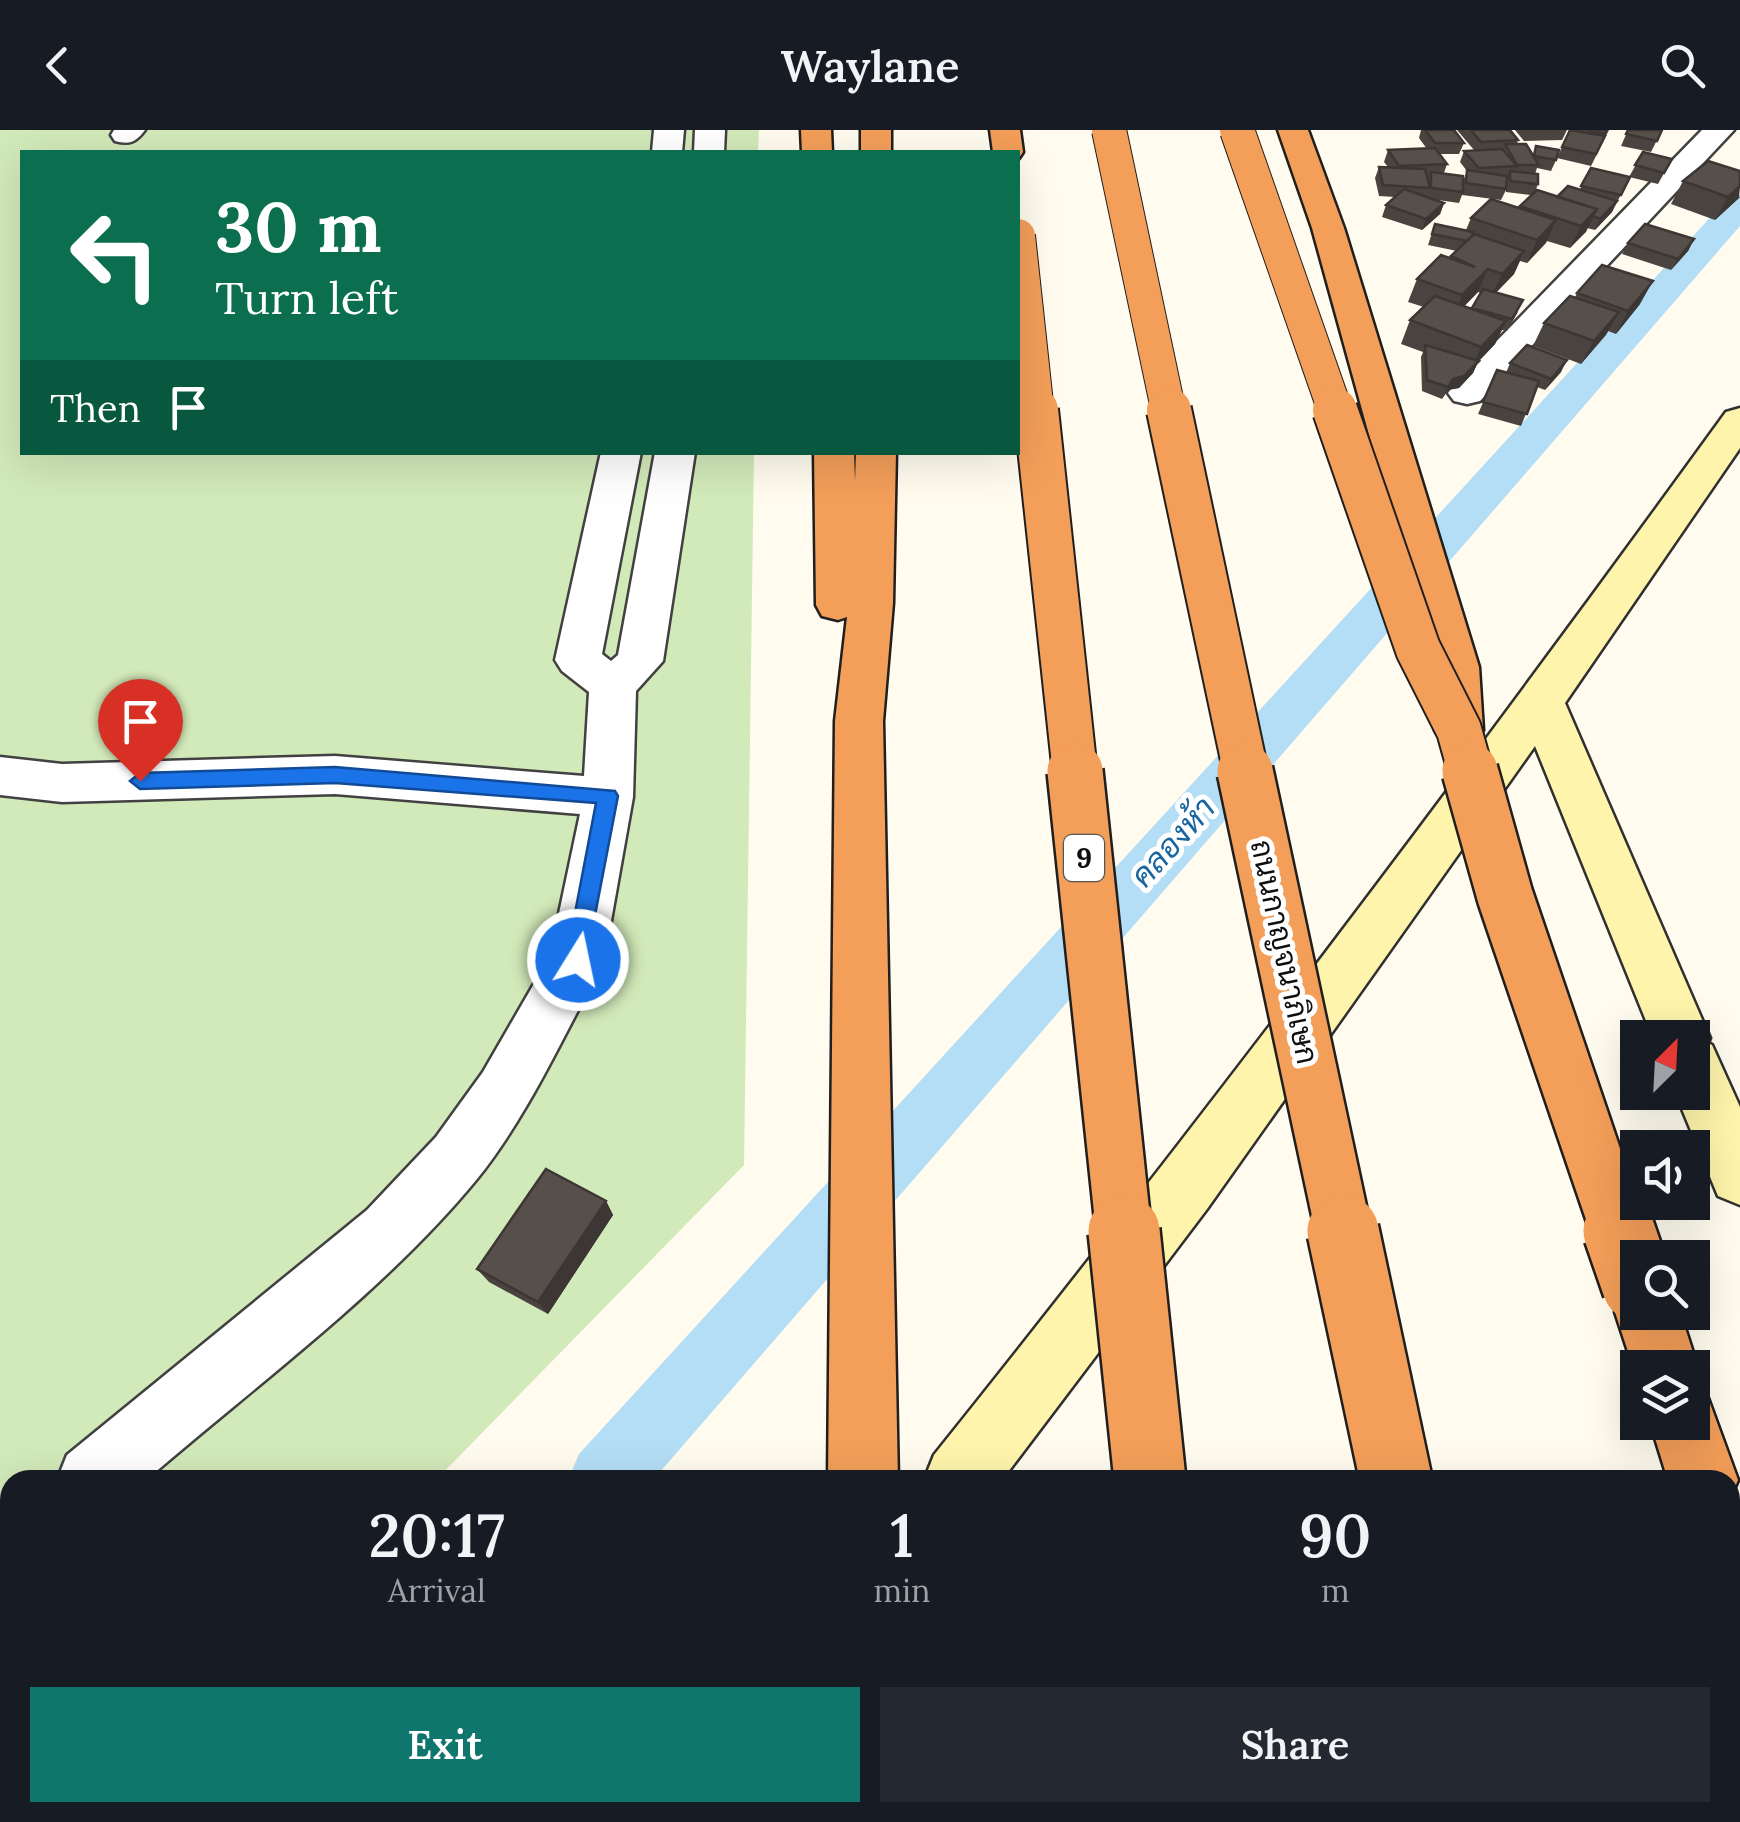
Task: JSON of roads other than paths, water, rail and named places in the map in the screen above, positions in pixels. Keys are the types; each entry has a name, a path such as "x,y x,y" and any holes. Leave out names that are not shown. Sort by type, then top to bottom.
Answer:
{"highway":[{"name":"ถนนกาญจนาภิเษก","path":"1109,130 1394,1470"},
{"path":"1237,130 1418,649 1460,730"},
{"path":"1293,130 1328,228 1448,637 1456,668 1460,730 1505,896 1622,1240"},
{"name":"9","path":"1020,255 1149,1470"},
{"path":"834,455 838,618 859,721"},
{"path":"863,1470 859,721 871,602 876,455"},
{"path":"1690,1440 1701,1470"}],"street":[{"path":"1466,393 1719,130"},
{"path":"967,1470 1186,1189 1541,702 1740,420"},
{"path":"612,686 578,660 620,455"},
{"path":"104,1470 389,1230 457,1157 504,1091 578,960 608,796 612,686 640,661 674,455"},
{"path":"1541,702 1674,1020"},
{"path":"0,776 62,784 335,775 608,796"},
{"path":"1710,1105 1740,1176"}],"waterway":[{"name":"คลองห้า","path":"614,1470 1740,205"}]}
